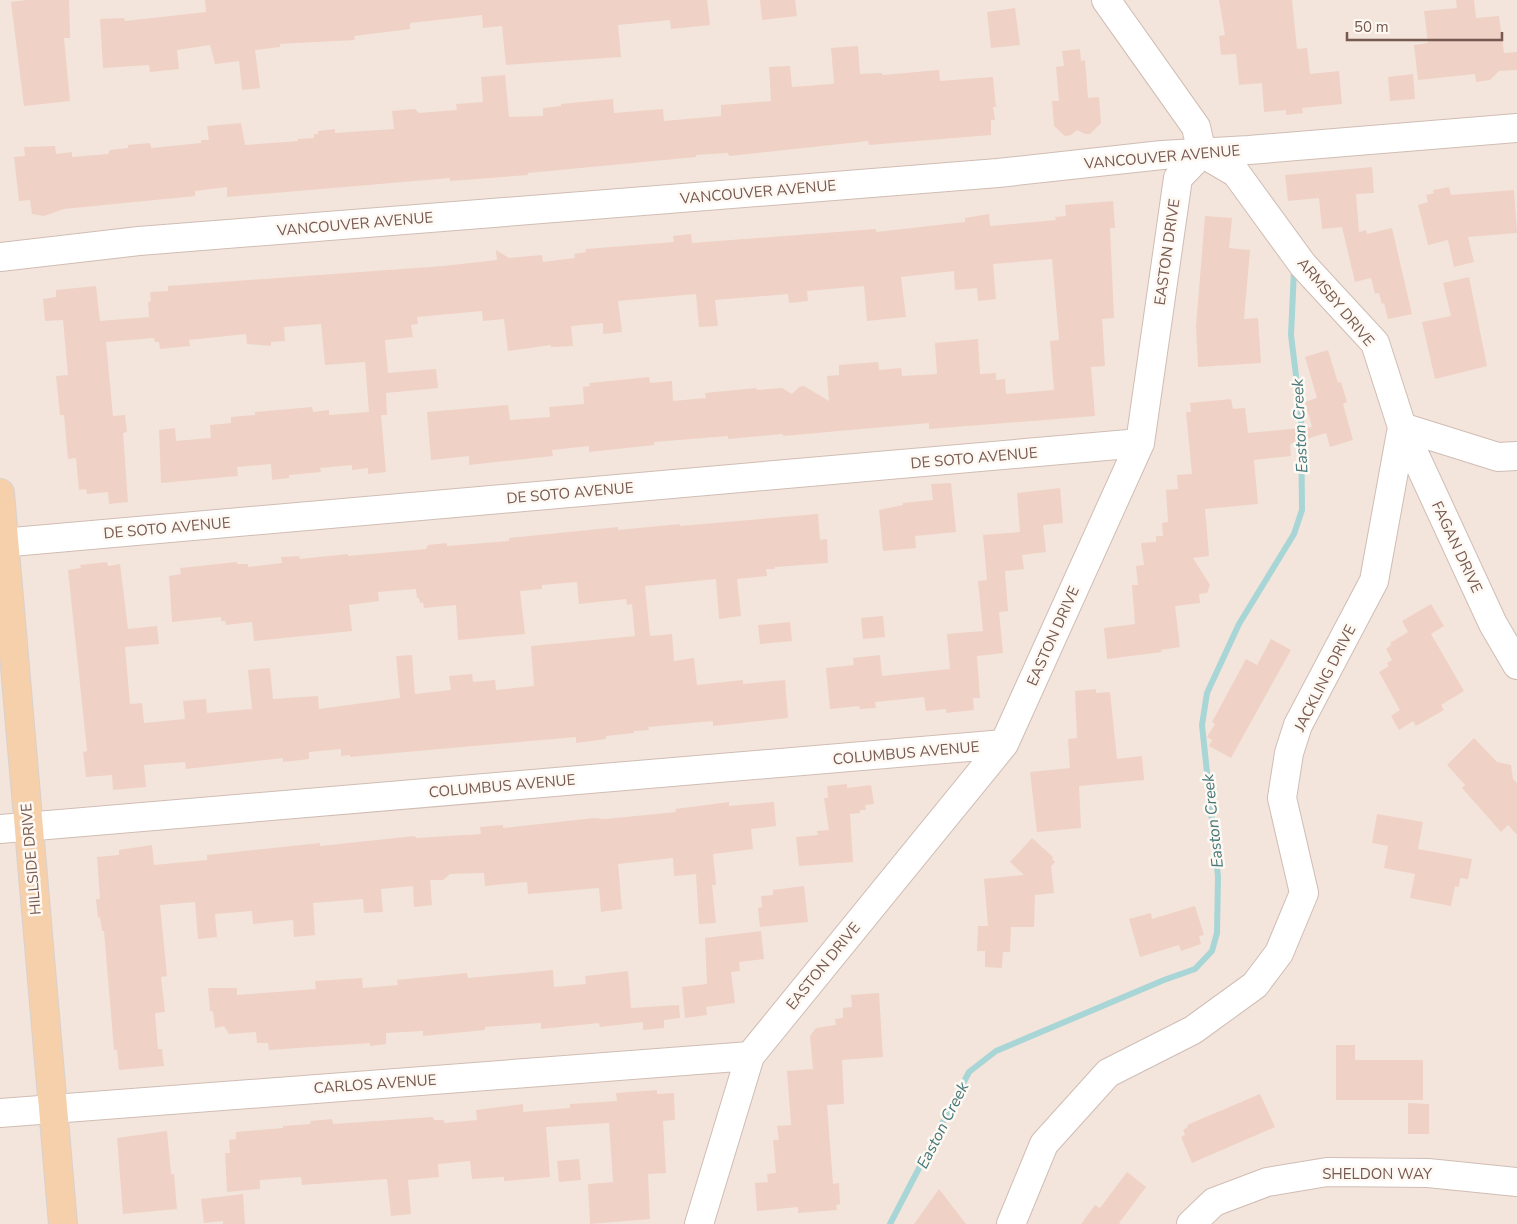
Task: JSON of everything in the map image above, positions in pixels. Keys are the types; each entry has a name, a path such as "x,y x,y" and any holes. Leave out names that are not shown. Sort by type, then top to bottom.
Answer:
{"main road":[{"name":"HILLSIDE DRIVE","path":"0,493 2,542 29,826 63,1224"}],"street":[{"path":"1106,0 1196,127 1202,153"},
{"name":"VANCOUVER AVENUE","path":"0,257 149,240 998,173 1202,153 1517,128"},
{"name":"ARMSBY DRIVE","path":"1202,153 1236,173 1303,265 1374,343 1402,427"},
{"name":"EASTON DRIVE","path":"699,1224 750,1056 1004,744 1140,443 1178,178 1202,153"},
{"path":"1402,427 1511,459"},
{"name":"FAGAN DRIVE","path":"1402,427 1493,624 1517,665"},
{"name":"JACKLING DRIVE","path":"1011,1224 1044,1144 1108,1073 1194,1030 1255,985 1279,952 1304,893 1282,798 1288,753 1298,725 1374,581 1402,427"},
{"name":"DE SOTO AVENUE","path":"2,542 1140,443"},
{"name":"COLUMBUS AVENUE","path":"0,829 1004,744"},
{"name":"CARLOS AVENUE","path":"0,1113 750,1056"},
{"name":"SHELDON WAY","path":"1190,1224 1214,1202 1267,1182 1327,1172 1428,1173 1517,1182"}],"shaded area":[{"path":"0,0 1517,0 1517,1224 0,1224"}],"building":[{"path":"69,0 70,38 64,38 70,101 24,106 11,2"},
{"path":"205,0 707,0 710,25 671,29 670,20 618,25 621,57 506,65 502,26 483,28 482,15 410,23 410,29 354,36 355,40 280,44 280,47 255,50 260,88 242,90 239,61 215,64 210,45 177,50 179,69 150,72 149,65 103,68 100,19 124,18 125,21 206,12"},
{"path":"760,0 795,0 797,16 762,20"},
{"path":"1219,0 1292,0 1297,49 1307,48 1310,74 1339,71 1342,104 1302,108 1303,113 1286,115 1286,110 1264,112 1262,83 1239,85 1236,54 1221,55 1219,36 1225,35"},
{"path":"1456,0 1474,0 1476,18 1499,16 1504,53 1517,52 1517,70 1499,71 1490,80 1476,82 1475,74 1418,80 1414,45 1428,43 1424,11 1457,8"},
{"path":"1015,8 1020,45 991,48 987,12"},
{"path":"858,46 860,74 882,73 882,75 939,70 940,81 993,77 996,107 993,107 995,120 991,120 991,135 869,145 868,141 729,156 728,153 696,155 696,157 528,173 528,175 450,181 450,178 227,197 227,187 195,191 195,196 64,209 44,216 32,214 30,200 19,201 14,157 25,156 24,147 55,146 56,154 72,152 72,157 108,154 110,150 128,148 128,145 150,143 151,148 201,143 201,140 209,140 207,126 241,123 245,145 298,141 298,139 314,138 314,134 318,134 318,131 335,129 335,133 394,129 392,111 415,109 419,113 457,110 456,104 483,102 481,77 505,75 509,117 543,116 543,108 561,106 561,104 613,99 614,113 663,109 664,121 721,116 721,105 771,101 769,67 790,66 792,87 834,83 831,48"},
{"path":"1080,49 1081,61 1085,60 1088,98 1099,97 1101,123 1090,134 1077,130 1071,135 1065,136 1054,126 1052,101 1059,101 1056,67 1064,66 1062,51"},
{"path":"1413,74 1415,99 1390,101 1388,77"},
{"path":"1372,167 1374,193 1356,194 1359,232 1366,230 1367,234 1392,228 1412,314 1388,319 1379,293 1375,294 1371,278 1355,282 1342,227 1322,229 1319,198 1288,201 1285,175"},
{"path":"1449,187 1451,195 1514,190 1517,233 1468,237 1474,262 1454,267 1448,240 1428,245 1418,205 1428,202 1426,195 1434,193 1433,190"},
{"path":"1113,201 1115,228 1110,228 1114,318 1102,319 1105,366 1091,367 1095,416 929,429 929,423 783,436 783,434 728,439 728,436 654,442 654,445 589,452 589,446 552,450 553,456 469,465 469,456 431,460 427,412 508,405 510,420 550,417 549,407 584,404 583,387 590,386 589,383 649,377 650,383 672,381 673,401 706,398 705,393 756,388 757,390 782,388 792,394 799,387 804,386 829,401 827,376 839,375 839,365 878,362 879,370 901,368 902,376 937,374 935,343 978,339 980,374 996,373 996,380 1005,379 1006,394 1054,390 1050,341 1059,340 1052,259 993,264 996,299 978,301 977,288 955,290 954,271 901,277 906,317 867,321 864,286 807,291 808,301 789,303 788,294 715,300 718,326 699,327 696,294 618,301 622,332 603,334 603,323 571,326 573,346 551,347 551,345 508,351 504,319 483,321 482,311 417,317 418,324 411,325 413,337 385,340 388,373 436,369 438,388 386,393 387,415 381,415 386,472 368,474 368,468 352,470 352,465 320,468 321,472 289,475 289,478 272,480 271,464 237,467 238,476 161,483 159,430 175,428 176,441 211,438 210,425 231,423 231,417 255,415 255,412 312,407 313,412 329,410 329,415 369,412 365,362 325,365 321,324 284,327 285,341 271,342 271,346 247,344 246,334 189,340 190,346 160,349 159,342 155,342 154,338 106,342 113,416 125,415 127,432 123,433 128,502 109,504 108,492 87,494 86,489 79,490 76,458 68,459 64,415 60,415 56,376 68,375 63,320 45,321 43,299 56,297 56,290 96,286 100,321 149,317 148,302 151,301 150,292 168,291 168,286 443,266 497,260 496,250 509,258 542,255 543,262 575,258 574,254 586,252 586,249 674,242 673,236 691,234 692,243 876,229 876,232 965,222 965,218 989,214 990,226 1056,220 1055,217 1066,216 1065,205"},
{"path":"1205,216 1232,218 1229,248 1250,250 1244,319 1258,318 1261,363 1198,367 1196,326"},
{"path":"1469,277 1487,366 1435,379 1422,322 1451,316 1443,283"},
{"path":"1328,350 1338,383 1341,382 1347,402 1343,404 1353,440 1330,447 1326,433 1290,444 1291,456 1254,460 1258,504 1205,509 1209,556 1193,558 1210,585 1207,593 1199,594 1200,603 1175,606 1180,647 1161,650 1162,652 1107,659 1104,628 1135,624 1132,585 1138,585 1136,566 1144,565 1141,543 1156,542 1156,536 1163,536 1162,523 1168,522 1166,490 1178,489 1177,475 1192,474 1186,412 1191,412 1190,403 1231,399 1233,409 1245,408 1248,433 1312,427 1305,402 1317,398 1305,357"},
{"path":"951,483 956,532 915,536 916,548 883,551 879,510 903,505 903,503 933,500 931,484"},
{"path":"1060,488 1063,523 1043,525 1046,552 1022,555 1024,569 1005,571 1008,611 999,612 1003,653 977,656 980,698 973,698 974,710 946,713 946,709 926,711 924,697 875,702 876,708 860,709 859,706 830,709 826,668 854,665 853,658 880,655 882,676 950,669 947,634 983,631 978,581 987,580 983,535 1020,532 1017,493"},
{"path":"818,514 820,540 827,539 828,563 775,567 775,569 766,569 767,576 737,579 741,616 719,619 716,579 645,586 650,636 672,634 674,661 694,658 697,685 743,680 743,684 785,680 788,718 713,726 713,721 648,727 649,730 634,731 634,733 606,736 606,739 576,743 576,737 350,757 350,755 341,756 341,749 309,752 309,759 283,762 283,758 186,769 185,762 144,765 146,787 113,790 112,775 86,777 83,752 87,751 68,570 81,568 80,565 107,562 108,566 120,564 128,629 157,626 159,644 125,647 130,704 142,703 144,723 185,719 183,701 206,699 207,713 252,709 248,670 270,668 273,699 318,696 319,709 400,698 396,656 412,655 415,694 451,690 449,676 472,674 473,682 495,680 496,690 534,686 531,646 635,636 632,604 627,605 626,599 579,604 577,582 542,585 542,589 520,591 525,634 458,640 456,605 424,608 423,602 420,603 419,598 417,598 416,589 378,592 379,601 349,605 352,631 254,641 252,622 226,625 225,621 221,621 221,617 172,622 169,576 181,574 180,568 237,562 237,564 248,564 248,567 282,563 281,557 299,556 300,559 348,554 348,556 426,549 428,545 447,543 447,546 509,541 509,538 618,527 618,530 680,524 680,526"},
{"path":"1431,604 1444,626 1431,634 1464,691 1441,705 1444,710 1416,726 1413,721 1399,730 1391,716 1400,710 1379,672 1389,666 1387,663 1392,660 1386,649 1391,645 1390,643 1408,632 1402,621"},
{"path":"883,616 885,637 863,639 861,618"},
{"path":"790,622 792,641 760,644 758,625"},
{"path":"1271,639 1291,650 1231,758 1209,746 1212,740 1207,737 1215,724 1212,722 1246,659 1257,665"},
{"path":"1096,689 1096,693 1110,692 1117,759 1142,756 1144,780 1079,786 1081,828 1037,832 1030,772 1070,768 1068,739 1077,738 1075,691"},
{"path":"1474,738 1497,762 1511,765 1513,779 1517,783 1517,835 1508,825 1501,832 1462,788 1465,785 1447,765"},
{"path":"847,784 847,788 871,785 874,804 865,805 866,810 860,810 860,813 850,814 853,862 799,866 796,837 818,835 817,831 829,830 824,798 828,798 827,786"},
{"path":"729,802 729,806 774,802 776,826 751,829 753,849 713,854 716,885 712,885 716,923 699,924 696,874 674,876 673,858 618,864 622,909 601,912 599,888 528,894 527,882 485,886 484,873 450,874 443,880 430,880 432,905 414,907 413,886 381,889 383,912 364,913 363,899 313,903 315,935 294,937 293,920 253,924 252,911 215,914 217,937 198,939 195,902 160,905 167,976 161,977 165,1012 155,1013 158,1049 162,1049 164,1066 119,1070 117,1050 114,1050 104,931 102,931 100,917 98,918 96,899 100,899 97,857 119,855 119,850 152,845 154,865 207,860 207,855 320,843 320,846 415,836 416,838 481,834 480,827 503,825 503,828 594,818 605,819 676,812 675,809"},
{"path":"1377,814 1423,822 1418,849 1472,859 1468,879 1460,878 1459,887 1455,886 1451,906 1410,898 1415,874 1384,868 1388,846 1372,843"},
{"path":"1032,838 1053,857 1052,859 1055,862 1051,866 1054,893 1035,895 1034,927 1011,927 1010,952 1003,952 1002,968 985,967 985,951 977,951 978,926 988,926 984,879 1024,875 1010,862"},
{"path":"804,886 808,922 760,927 758,908 762,907 761,896 773,895 773,890"},
{"path":"1195,906 1204,935 1199,936 1201,944 1181,951 1179,945 1140,957 1129,919 1151,913 1152,919"},
{"path":"761,931 764,959 739,962 740,971 731,972 735,1003 706,1007 707,1015 685,1018 682,987 707,984 705,938"},
{"path":"553,970 554,987 586,984 585,976 628,971 631,1008 679,1005 680,1018 664,1020 664,1028 643,1030 643,1022 600,1027 599,1023 541,1029 541,1023 485,1027 485,1030 423,1036 423,1031 386,1033 386,1044 370,1046 370,1043 269,1050 268,1043 257,1043 256,1032 229,1034 224,1026 215,1028 213,1011 210,1011 208,988 237,988 237,995 316,989 315,981 362,978 363,988 398,985 397,980 467,973 468,978"},
{"path":"879,993 883,1057 842,1060 844,1104 827,1105 833,1184 839,1183 840,1204 836,1205 837,1210 798,1213 798,1207 757,1211 755,1183 768,1182 767,1174 776,1173 773,1140 779,1140 777,1126 791,1125 787,1071 813,1069 810,1036 816,1028 836,1025 835,1019 843,1018 843,1008 852,1007 851,995"},
{"path":"1336,1045 1355,1045 1355,1060 1423,1060 1423,1100 1336,1100"},
{"path":"657,1090 657,1094 674,1093 675,1120 663,1121 666,1173 648,1174 650,1219 590,1224 588,1184 613,1182 609,1123 546,1127 550,1177 504,1181 504,1177 472,1179 470,1161 438,1164 439,1177 408,1180 411,1214 391,1216 387,1179 302,1185 301,1177 260,1180 260,1189 227,1192 225,1153 230,1153 229,1140 236,1139 236,1132 283,1128 283,1126 311,1124 310,1121 332,1119 333,1124 433,1117 434,1120 444,1120 444,1123 477,1120 476,1110 523,1104 523,1112 570,1108 570,1104 617,1101 616,1093"},
{"path":"1260,1094 1275,1127 1192,1163 1181,1137 1185,1135 1183,1130 1188,1127 1187,1125"},
{"path":"1408,1103 1429,1104 1429,1134 1408,1134"},
{"path":"167,1131 171,1174 174,1174 177,1209 123,1214 117,1138"},
{"path":"579,1159 581,1180 559,1182 557,1161"},
{"path":"1127,1172 1146,1187 1119,1223 1121,1224 1081,1224 1095,1205 1100,1208"},
{"path":"939,1189 966,1224 914,1224"},
{"path":"243,1194 245,1224 223,1224 223,1221 204,1223 201,1199"}],"waterway":[{"name":"Easton Creek","path":"890,1224 969,1072 996,1051 1164,980 1195,969 1212,951 1217,933 1218,877 1202,725 1207,693 1239,624 1294,534 1302,510 1301,416 1291,335 1294,270"}]}
